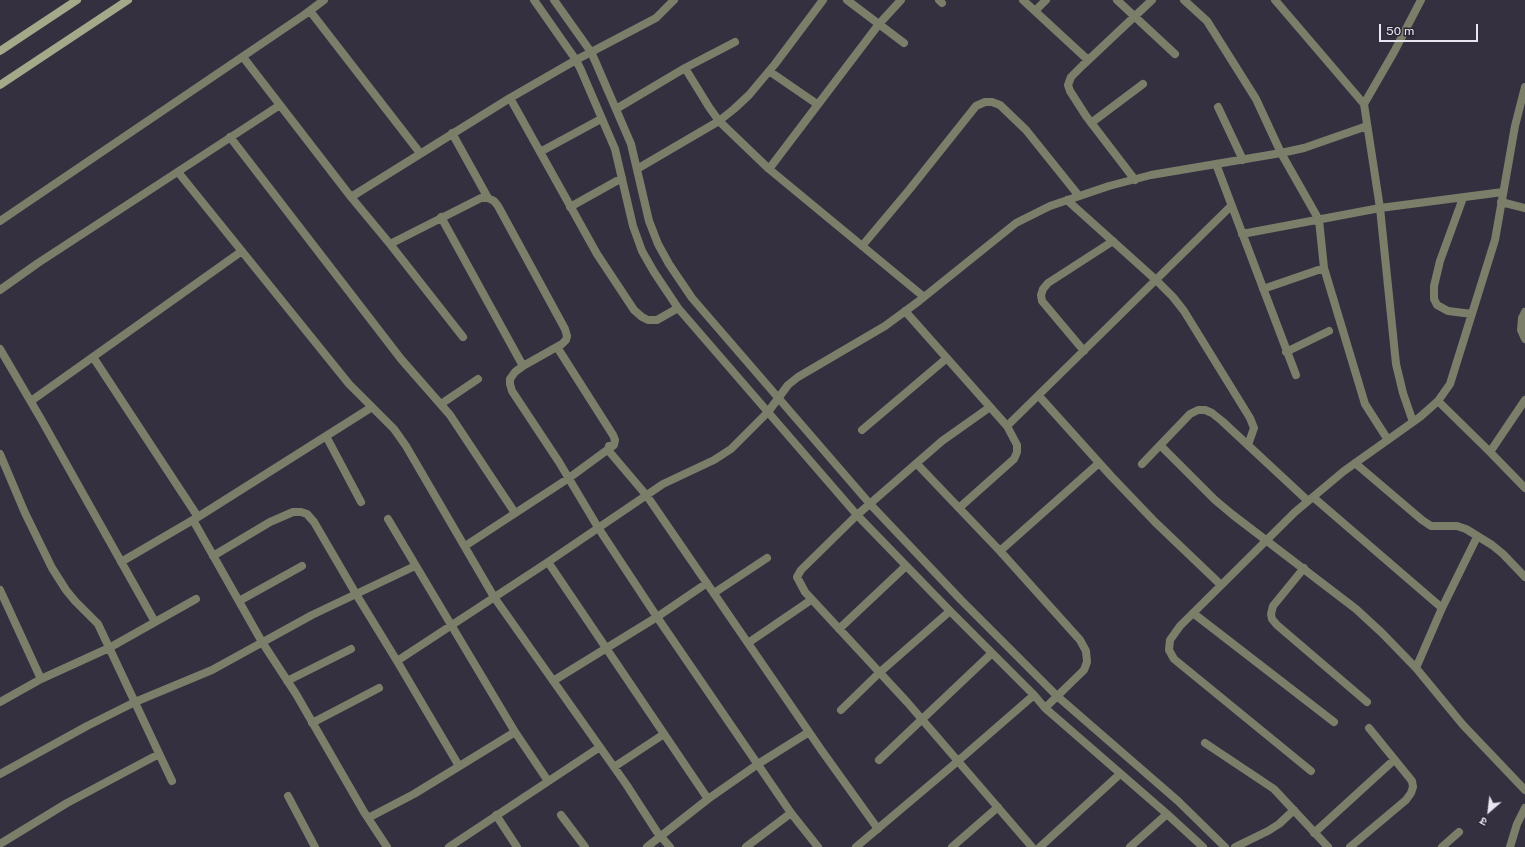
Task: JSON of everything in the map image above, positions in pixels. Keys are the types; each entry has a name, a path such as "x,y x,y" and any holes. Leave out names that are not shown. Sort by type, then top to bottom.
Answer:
{"main road":[{"path":"0,51 77,0"},
{"path":"0,85 128,0"}],"street":[{"path":"0,221 243,57 324,0"},
{"path":"534,0 576,60 615,149 633,226 642,251 678,308 857,515 906,566 992,654 1034,694 1046,708 1167,814 1202,847"},
{"path":"554,0 591,52 631,144 649,221 658,244 669,264 692,298 870,504 961,600 1057,696 1178,801 1226,847"},
{"path":"351,197 510,98 576,60 656,18 674,0"},
{"path":"637,169 720,121 749,95 823,0"},
{"path":"847,0 904,44"},
{"path":"769,169 879,24 901,0"},
{"path":"1023,0 1088,60"},
{"path":"1035,11 1046,0"},
{"path":"1117,0 1175,54"},
{"path":"1135,180 1091,123 1070,91 1068,85 1071,77 1152,0"},
{"path":"1184,0 1207,21 1252,92 1281,154 1320,220 1324,268 1365,404 1388,440"},
{"path":"1275,0 1364,104 1380,208 1396,364 1403,393 1413,422"},
{"path":"1364,104 1394,52 1421,0"},
{"path":"310,11 420,153"},
{"path":"616,109 686,68 736,42"},
{"path":"243,57 351,197 463,336"},
{"path":"686,68 709,107 720,121 769,169 924,297"},
{"path":"769,71 817,104"},
{"path":"1091,123 1143,84"},
{"path":"1311,770 1174,659 1169,650 1170,640 1180,626 1310,499 1355,463 1413,422 1438,401 1450,384 1495,240 1515,126 1525,87"},
{"path":"510,98 597,254 634,310 648,320 657,320 678,308"},
{"path":"862,246 976,106 985,102 992,102 1000,105 1026,130 1079,196"},
{"path":"0,290 38,263 280,105"},
{"path":"1218,107 1243,160"},
{"path":"540,152 601,119"},
{"path":"397,661 599,529 664,484 714,460 731,449 768,412 788,385 798,377 885,326 924,297 1016,223 1050,206 1151,175 1281,154 1304,148 1367,126"},
{"path":"452,133 488,198"},
{"path":"230,137 401,359 441,404 515,513"},
{"path":"1216,164 1296,375"},
{"path":"178,172 349,384 394,429 406,446 494,597 670,847"},
{"path":"570,207 622,178"},
{"path":"1242,234 1380,208 1503,192"},
{"path":"390,244 441,217 482,198 488,198 494,201 498,206 565,329 567,336 566,340 557,347 523,366 510,379 512,392 569,478 599,529 657,617 791,813 818,847"},
{"path":"1463,198 1440,261 1434,286 1434,299 1437,305 1448,311 1472,314"},
{"path":"1067,200 1156,280 1173,297 1184,311 1250,418 1254,428 1248,445"},
{"path":"1501,202 1525,208"},
{"path":"1007,426 1232,206"},
{"path":"441,217 523,366"},
{"path":"1084,351 1042,301 1041,295 1043,289 1048,283 1113,241"},
{"path":"31,401 242,251"},
{"path":"1263,289 1324,268"},
{"path":"905,311 1007,426 1017,445 1017,452 1014,459 959,508"},
{"path":"1525,312 1522,318 1521,330 1525,339"},
{"path":"1286,352 1329,331"},
{"path":"465,546 569,478 614,445 615,440 613,435 557,347"},
{"path":"0,349 31,401 155,622"},
{"path":"93,357 195,519 213,556 262,642 387,847"},
{"path":"862,430 947,358"},
{"path":"441,404 478,379"},
{"path":"1039,396 1099,463 1155,522 1221,585"},
{"path":"1490,452 1525,400"},
{"path":"1438,401 1525,488"},
{"path":"990,406 942,441 857,515 801,570 798,577 800,585 811,600 922,720 1032,847"},
{"path":"121,562 195,519 372,407"},
{"path":"1142,464 1161,446 1190,414 1198,410 1205,410 1212,413 1310,499 1442,608"},
{"path":"326,436 361,502"},
{"path":"1161,446 1215,500 1356,609 1382,633 1416,668 1463,725 1525,790"},
{"path":"609,448 647,496 809,732 878,829"},
{"path":"0,454 25,513 52,568 75,601 98,624 172,781"},
{"path":"1000,551 1099,463"},
{"path":"1355,463 1422,520 1431,526 1456,526 1466,529 1492,545 1525,577"},
{"path":"917,464 1000,551 1080,640 1086,651 1087,662 1084,670 1046,708"},
{"path":"213,556 270,522 293,512 302,512 307,514 314,522 459,766"},
{"path":"388,519 515,732 548,781"},
{"path":"1416,668 1442,608 1477,536"},
{"path":"714,593 767,558"},
{"path":"548,562 708,799"},
{"path":"239,601 302,566"},
{"path":"0,774 135,702 212,670 312,615 415,566"},
{"path":"839,629 906,566"},
{"path":"1304,568 1273,606 1271,614 1272,619 1367,702"},
{"path":"553,681 657,617 707,583"},
{"path":"0,590 41,679"},
{"path":"0,702 41,679 109,648 196,598"},
{"path":"748,643 811,600"},
{"path":"841,710 879,673 950,611"},
{"path":"1193,613 1334,722"},
{"path":"287,681 351,649"},
{"path":"879,760 992,654"},
{"path":"312,723 379,688"},
{"path":"856,847 958,761 1034,694"},
{"path":"1350,847 1406,800 1412,793 1413,787 1412,781 1369,728"},
{"path":"368,818 414,794 515,732"},
{"path":"647,847 708,799 758,764 809,732"},
{"path":"614,767 664,734"},
{"path":"1205,743 1274,789 1328,847"},
{"path":"449,847 600,747"},
{"path":"1,844 67,803 159,754"},
{"path":"1314,833 1394,760"},
{"path":"1040,847 1120,774"},
{"path":"288,796 315,847"},
{"path":"952,847 998,807"},
{"path":"1510,847 1517,824 1525,808"},
{"path":"1235,847 1268,831 1279,824 1294,810"},
{"path":"746,847 791,813"},
{"path":"1130,847 1167,814"},
{"path":"496,815 517,847"},
{"path":"561,815 585,847"},
{"path":"1442,847 1459,832"}]}
